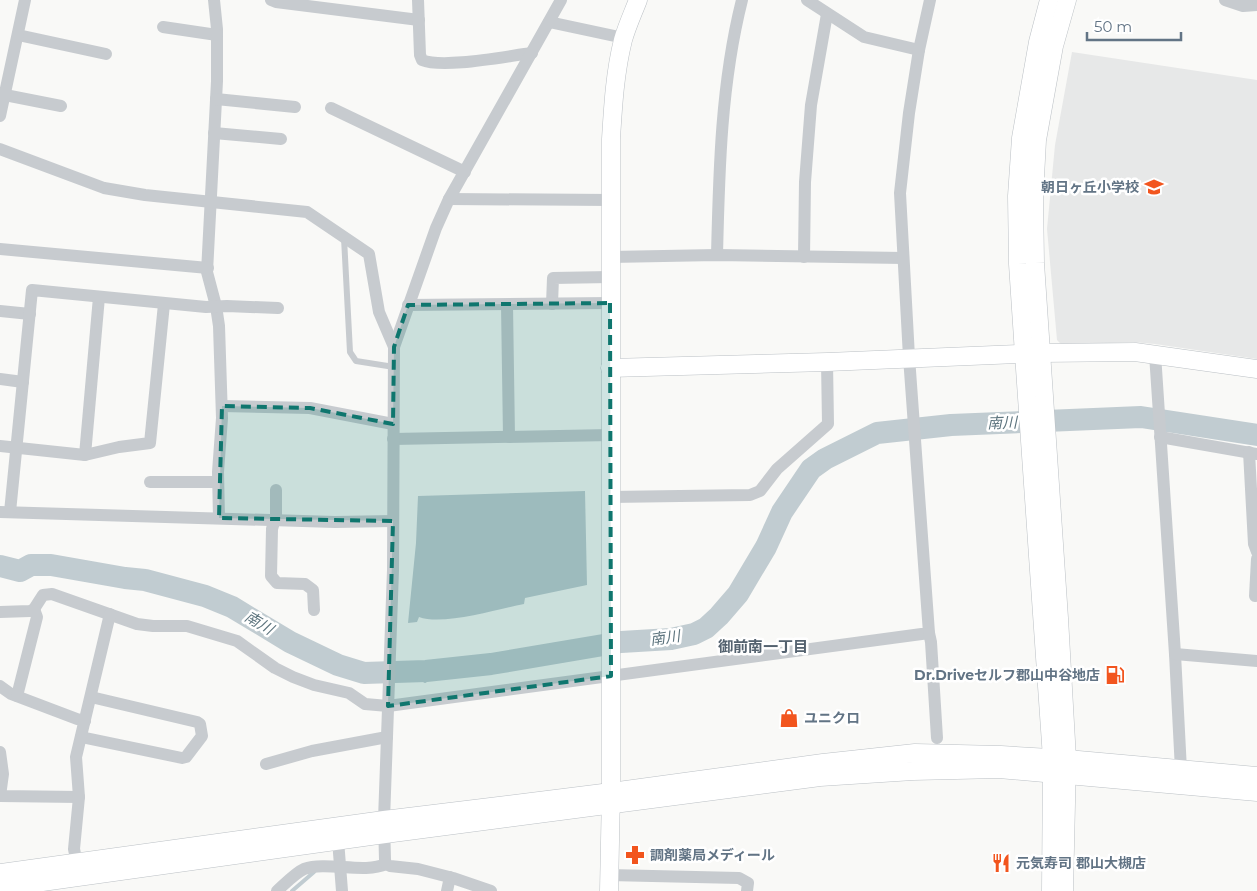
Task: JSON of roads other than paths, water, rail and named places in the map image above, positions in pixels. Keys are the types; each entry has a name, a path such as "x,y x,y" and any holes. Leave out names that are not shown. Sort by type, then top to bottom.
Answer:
{"street":[{"path":"0,116 5,95 5,72 18,35 25,0"},
{"path":"214,0 217,35 216,99 208,268 219,326 222,406 218,482 219,518"},
{"path":"271,0 419,20"},
{"path":"418,0 421,57 429,62 440,64 455,63 532,53"},
{"path":"386,864 387,737 394,521 394,347 436,228 449,199 560,0"},
{"path":"638,0 624,38 616,76 612,110 610,257 611,799 609,883 739,878 748,883 747,891"},
{"path":"717,255 719,176 724,105 731,50 742,0"},
{"path":"807,0 864,37 919,50"},
{"path":"930,0 919,50 909,112 900,193 909,358 937,738"},
{"path":"1050,0 1038,42 1021,138 1017,196 1018,264 1032,354 1045,405 1064,891"},
{"path":"1051,891 1059,766 1027,399 1032,354 1037,140 1054,46 1067,0"},
{"path":"1225,0 1242,6 1257,5"},
{"path":"804,257 805,182 811,105 827,14"},
{"path":"549,22 624,38"},
{"path":"163,27 217,35"},
{"path":"18,35 106,54"},
{"path":"5,95 61,106"},
{"path":"216,99 295,108"},
{"path":"331,108 465,172"},
{"path":"214,134 281,139"},
{"path":"0,149 104,188 145,195 308,212 344,238 363,248 369,254 380,318 394,347"},
{"path":"449,199 611,200"},
{"path":"0,249 208,268"},
{"path":"610,257 717,255 903,258"},
{"path":"552,304 553,278 610,277"},
{"path":"278,308 164,304 32,290 17,447 5,512 335,522 394,521"},
{"path":"85,455 100,297"},
{"path":"408,305 610,303"},
{"path":"0,446 85,455 119,447 150,443 164,304"},
{"path":"507,305 509,437"},
{"path":"0,311 30,314"},
{"path":"610,368 1135,352 1257,369"},
{"path":"1155,354 1175,654 1180,770"},
{"path":"610,497 750,495 757,493 777,469 828,424 827,362"},
{"path":"0,379 23,382"},
{"path":"222,406 310,408 394,424"},
{"path":"393,439 611,436"},
{"path":"1160,436 1253,453 1254,544 1257,552"},
{"path":"150,482 218,482"},
{"path":"276,490 275,520 272,529 272,578 279,584 305,584 313,590 314,610"},
{"path":"1255,596 1257,559"},
{"path":"0,612 24,612 34,609 43,595 52,594 144,625 187,626 237,640 275,668 293,678 349,693 365,704 388,706 611,673 929,633"},
{"path":"17,696 36,617 34,609"},
{"path":"77,864 74,849 79,797 76,757 110,614"},
{"path":"1175,654 1257,661"},
{"path":"0,686 17,696 85,721"},
{"path":"81,737 182,758 186,757 202,736 200,724 197,722 91,698"},
{"path":"266,764 312,751 387,737"},
{"path":"0,752 3,774 0,796 79,797"},
{"path":"1059,766 1182,787 1257,792"},
{"path":"0,873 611,799 820,777 913,771 989,770 1059,766 1180,770 1257,776"},
{"path":"0,888 338,840 385,827"},
{"path":"338,840 342,891"},
{"path":"277,891 305,869 340,866 356,868 386,864 394,868 418,869 450,877 491,891"},
{"path":"447,891 450,877"}],"lane":[{"path":"344,238 351,356 356,361 394,367"}],"waterway":[{"name":"南川","path":"0,566 20,571 31,565 51,565 145,580 205,596 232,607 290,642 338,665 364,673 426,671 491,664 621,642 671,639 694,634 706,628 738,594 766,547 782,512 811,469 825,459 877,433 951,425 1141,417 1257,435"},
{"path":"425,681 426,671"},
{"path":"292,891 314,872"}],"place":[{"name":"朝日ヶ丘小学校","path":"1154,187"},
{"name":"Dr.Driveセルフ郡山中谷地店","path":"1115,675"},
{"name":"ユニクロ","path":"789,718"},
{"name":"調剤薬局メディール","path":"635,855"},
{"name":"元気寿司 郡山大槻店","path":"1001,863"}],"district":[{"name":"御前南一丁目","path":"763,647"}]}
